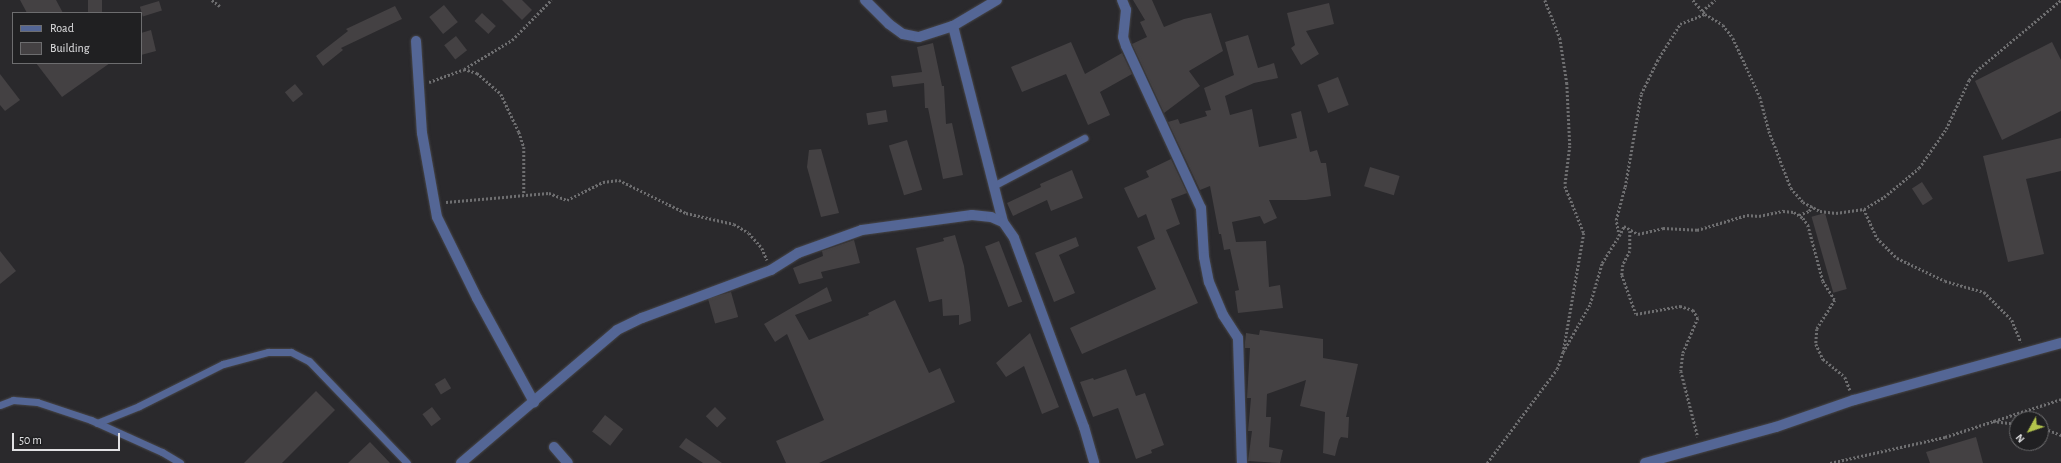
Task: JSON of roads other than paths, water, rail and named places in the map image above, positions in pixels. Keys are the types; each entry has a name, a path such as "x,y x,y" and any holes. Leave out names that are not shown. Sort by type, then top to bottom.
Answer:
{"street":[{"path":"865,0 889,24 903,34 919,37 935,34 953,26 997,0"},
{"path":"1122,0 1126,10 1123,37 1201,208 1209,282 1223,315 1238,338 1242,463"},
{"path":"953,26 995,185 1003,222 1014,238 1084,426 1094,463"},
{"path":"416,40 421,84 422,133 434,204 440,224 477,298 534,402"},
{"path":"462,462 617,330 642,318 771,270 798,253 862,230 972,215 991,217 1003,222"},
{"path":"1645,463 1702,448 1854,400 2061,343"},
{"path":"554,447 568,463"}],"lane":[{"path":"995,185 1084,138"},
{"path":"97,423 139,406 223,364 268,352 291,352 309,361 407,463"},
{"path":"0,405 13,400 37,402 97,423 162,452 180,463"}]}
